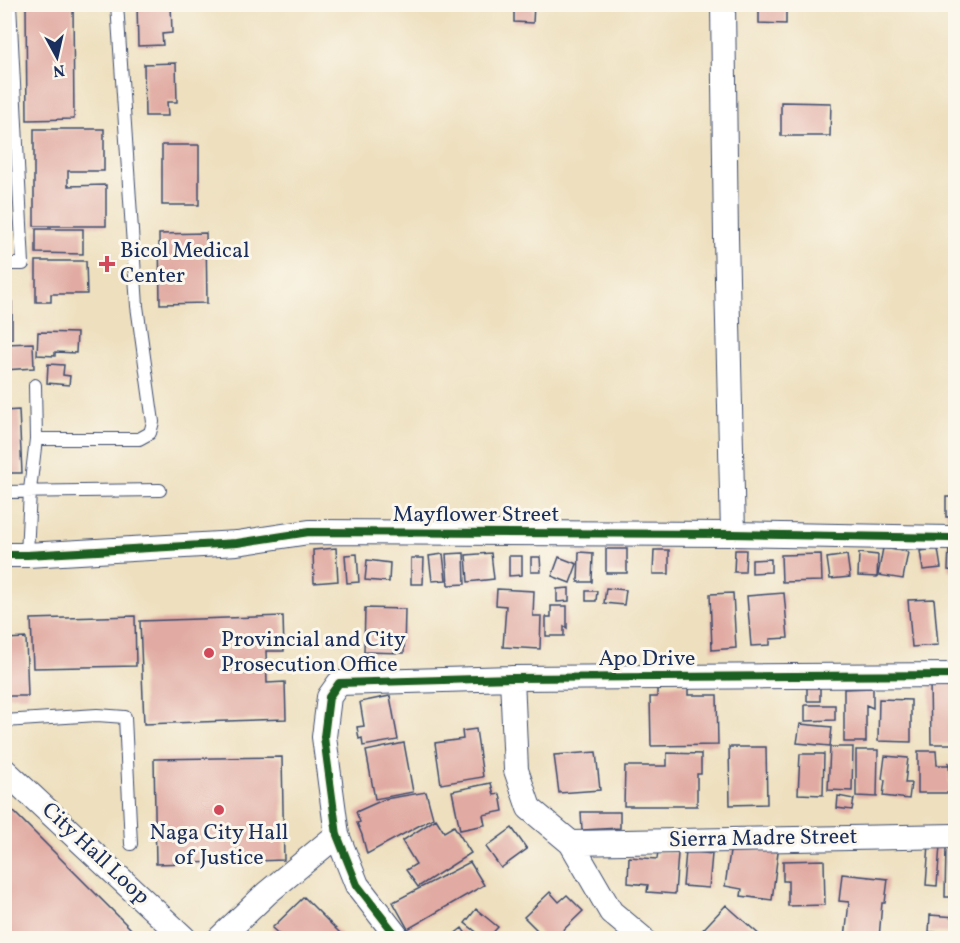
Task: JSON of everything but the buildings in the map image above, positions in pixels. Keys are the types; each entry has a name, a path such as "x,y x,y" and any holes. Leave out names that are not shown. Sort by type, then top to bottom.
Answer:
{"street":[{"path":"723,4 726,237 734,534"},
{"name":"Mayflower Street","path":"16,555 237,543 309,532 734,534 949,538"},
{"name":"Apo Drive","path":"337,835 324,737 329,697 339,683 512,678 956,675"},
{"path":"512,678 516,770 529,808 571,843 611,912 642,939"},
{"name":"City Hall Loop","path":"4,770 184,939"},
{"path":"220,939 267,893 337,835 357,885 398,939"},
{"name":"Sierra Madre Street","path":"571,843 956,836"}],"lane":[{"path":"4,264 23,264 10,4"},
{"path":"36,440 139,439 150,433 153,422 137,306 117,4"},
{"path":"16,555 30,490 36,440 35,385"},
{"path":"4,492 160,490"},
{"path":"4,721 98,716 125,717 131,844"}],"cycle path":[{"path":"4,555 237,543 309,532 733,534 949,538"},
{"path":"398,938 357,885 337,835 324,737 329,697 339,683 512,678 956,675"}],"place":[{"name":"Bicol Medical Center","path":"107,264"},
{"name":"Provincial and City Prosecution Office","path":"209,653"},
{"name":"Naga City Hall of Justice","path":"219,810"}]}
